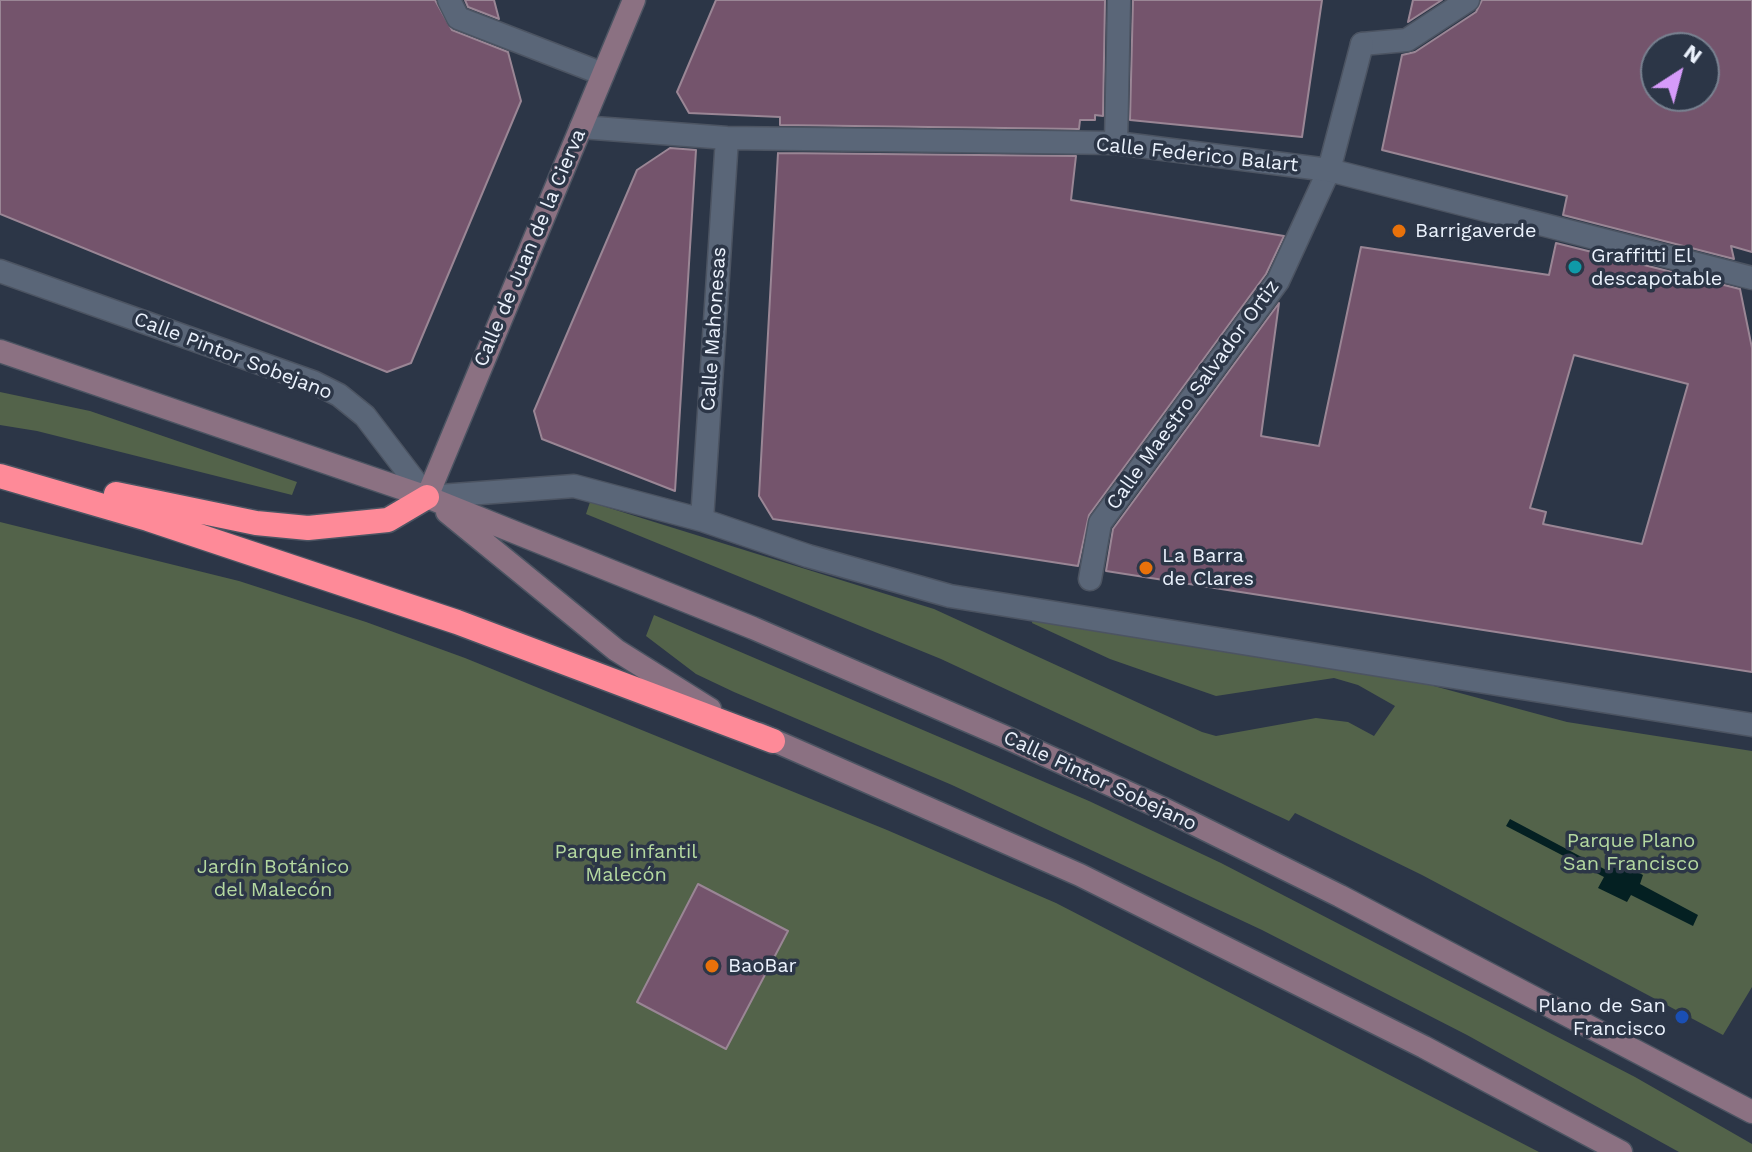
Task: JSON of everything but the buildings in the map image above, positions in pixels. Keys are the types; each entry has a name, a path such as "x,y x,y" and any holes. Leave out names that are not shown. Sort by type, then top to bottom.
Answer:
{"highway":[{"path":"0,469 256,523 308,528 388,520 427,497"},
{"path":"0,476 148,519 457,622 773,741"}],"main road":[{"name":"Calle de Juan de la Cierva","path":"427,497 634,0"},
{"path":"0,351 427,497"},
{"name":"Calle Pintor Sobejano","path":"427,497 616,650 695,701 773,741 1080,875 1424,1047 1621,1152"},
{"name":"Calle Pintor Sobejano","path":"427,497 753,628 1164,809 1517,987 1752,1112"}],"street":[{"path":"449,0 458,18 603,74"},
{"path":"1116,143 1119,0"},
{"name":"Calle Maestro Salvador Ortiz","path":"1090,579 1100,523 1278,281 1329,170 1362,44 1407,40 1468,0"},
{"name":"Calle Federico Balart","path":"581,127 727,138 1116,143 1329,170 1752,278"},
{"name":"Calle Mahonesas","path":"702,520 727,138"},
{"name":"Calle Pintor Sobejano","path":"0,271 313,382 339,395 365,416 427,497"},
{"path":"427,497 574,486 702,520 808,556 950,596 1752,725"}],"green space":[{"path":"0,392 90,411 297,482 292,495 37,431 0,425"},
{"name":"Parque Plano San Francisco","path":"590,502 934,609 1216,736 1316,718 1348,722 1374,736 1395,706 1358,685 1334,678 1216,696 1110,659 1032,623 1033,618 1408,679 1567,722 1752,751 1752,987 1723,1035 1422,875 1295,813 1289,821 941,659 586,514"},
{"name":"Jardín Botánico del Malecón","path":"0,522 239,581 366,622 465,658 887,830 1056,903 1539,1152 0,1152"},
{"path":"654,615 1089,801 1221,863 1635,1077 1752,1144 1752,1152 1679,1152 1467,1035 1262,930 952,785 696,674 646,636"}],"shaded area":[{"path":"1510,819 1608,871 1614,860 1643,875 1640,884 1698,915 1693,926 1631,895 1627,902 1598,888 1604,877 1506,826"}],"place":[{"name":"Barrigaverde","path":"1399,231"},
{"name":"Graffitti El descapotable","path":"1575,267"},
{"name":"La Barra de Clares","path":"1146,568"},
{"name":"BaoBar","path":"712,966"},
{"name":"Plano de San Francisco","path":"1682,1017"}],"park label":[{"name":"Parque infantil Malecón","path":"626,864"}]}
